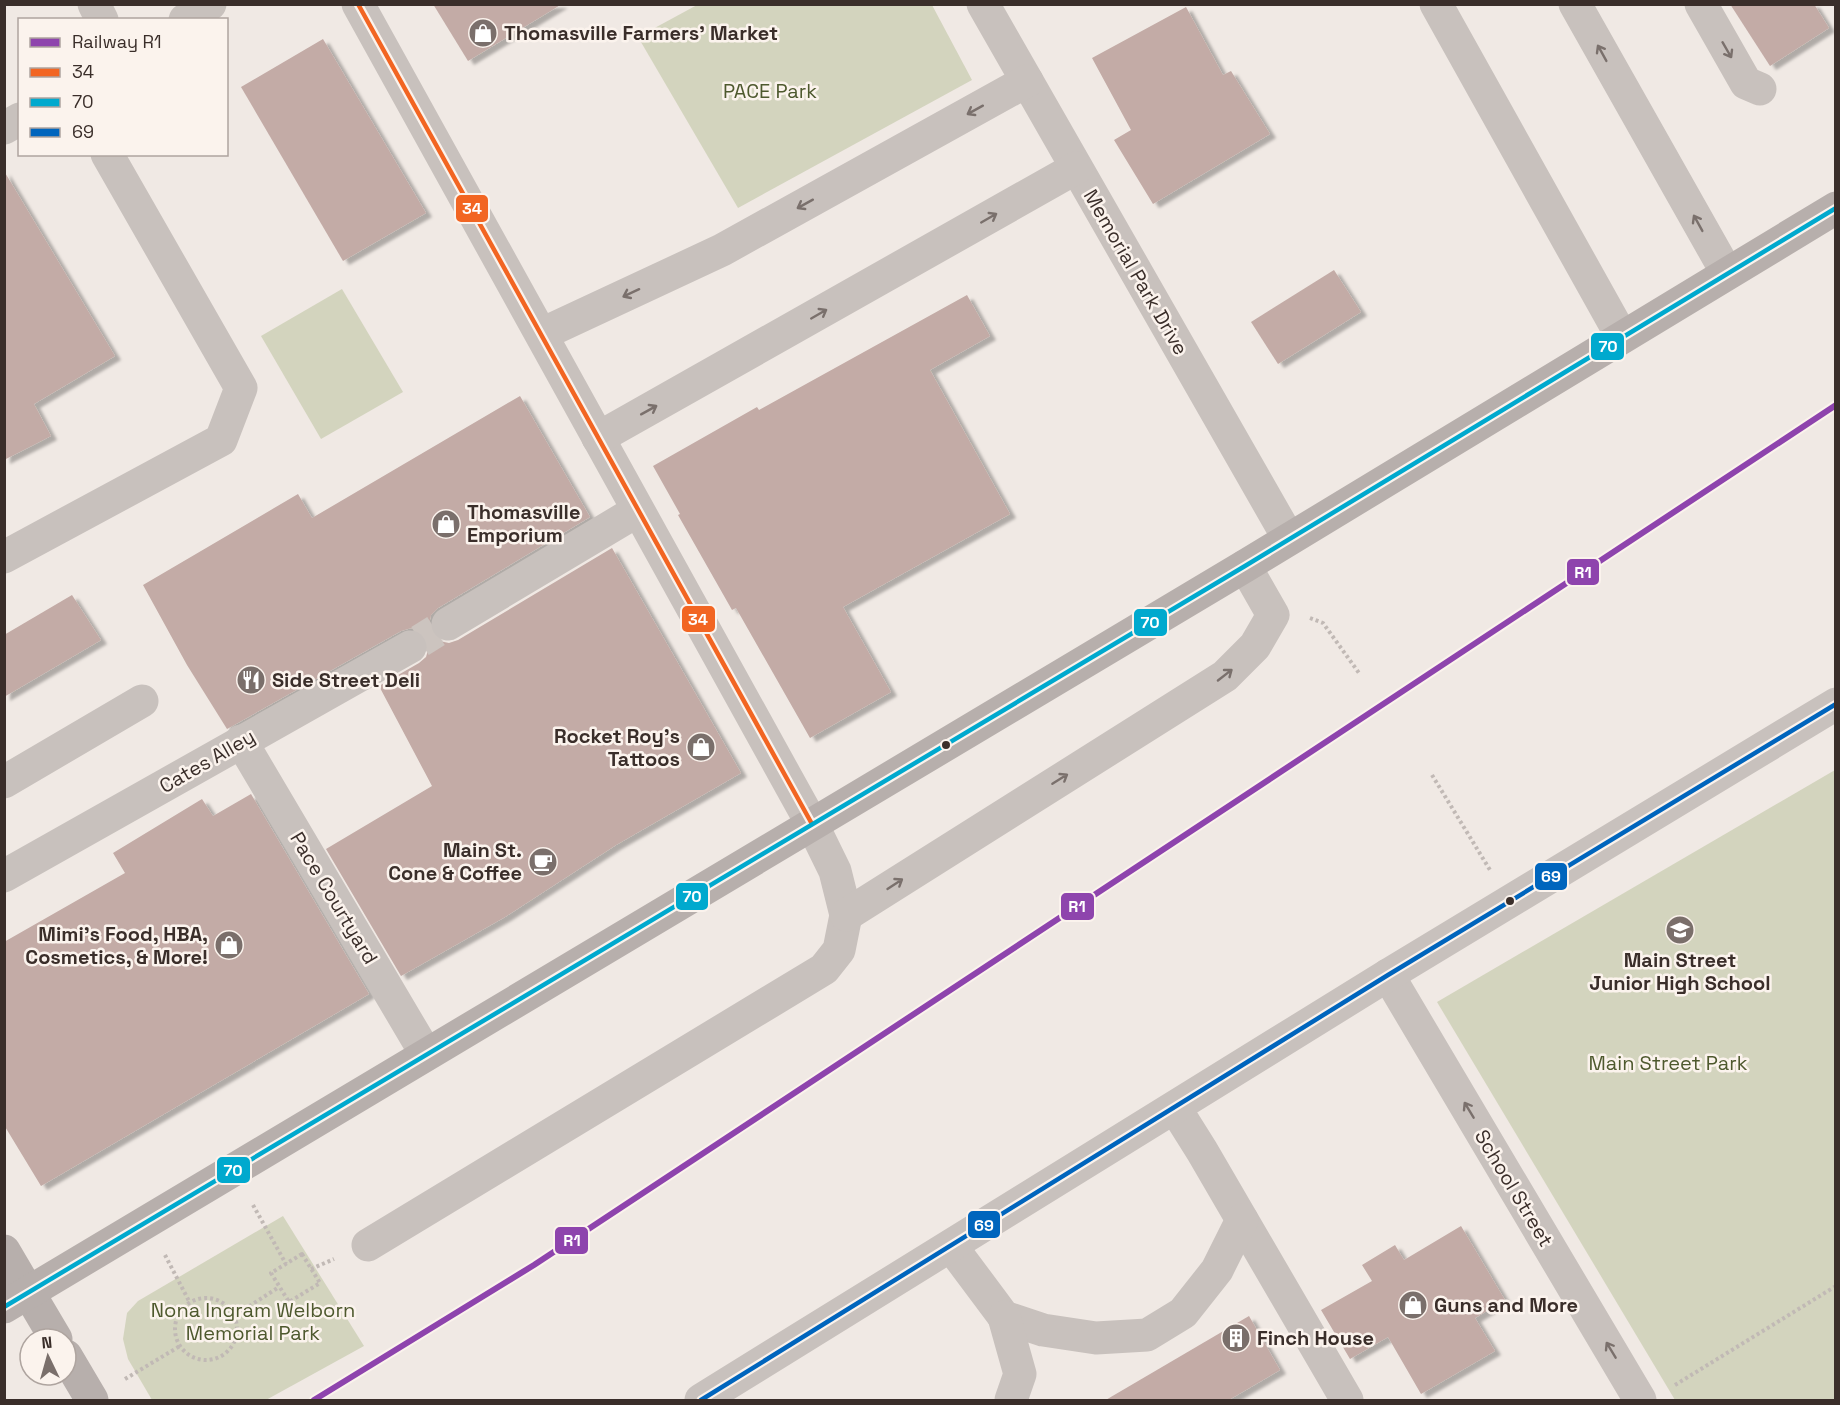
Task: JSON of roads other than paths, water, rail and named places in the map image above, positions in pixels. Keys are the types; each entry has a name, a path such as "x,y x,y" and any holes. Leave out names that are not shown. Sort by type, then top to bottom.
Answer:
{"main road":[{"path":"17,1300 1245,566 1836,208"},
{"path":"4,1251 17,1300 44,1327"},
{"path":"78,1377 91,1400"}],"street":[{"path":"94,4 101,18"},
{"path":"188,18 210,4"},
{"path":"358,4 812,824 835,871 846,915 839,950 824,969 368,1245"},
{"name":"Memorial Park Drive","path":"983,4 1289,539"},
{"path":"1436,4 1622,337"},
{"path":"1575,4 1727,273"},
{"path":"1701,4 1746,83 1760,89"},
{"path":"542,334 722,250 1027,81"},
{"path":"4,128 18,119"},
{"path":"4,557 221,440 241,388 108,156"},
{"path":"598,438 1076,168"},
{"path":"448,624 637,510"},
{"path":"846,915 1226,676 1256,646 1273,615 1245,566"},
{"name":"Cates Alley","path":"4,876 410,647"},
{"path":"4,782 142,700"},
{"path":"701,1401 746,1390 951,1246 1389,975 1836,704"},
{"name":"Pace Courtyard","path":"241,741 426,1054"},
{"name":"School Street","path":"1389,975 1655,1395"},
{"path":"1175,1108 1347,1401"},
{"path":"1004,1317 1043,1330 1096,1338 1147,1335 1183,1313 1217,1270 1242,1220"},
{"path":"951,1246 1004,1317 1020,1374 1011,1401"}],"tunnel":[{"path":"420,641 436,631"}],"rail line":[{"name":"R1","path":"314,1400 534,1265 1836,405"}],"place":[{"name":"Thomasville Farmers' Market","path":"483,33"},
{"name":"Thomasville Emporium","path":"446,524"},
{"name":"Side Street Deli","path":"251,680"},
{"name":"Rocket Roy's Tattoos","path":"701,747"},
{"name":"Main St. Cone & Coffee","path":"543,862"},
{"name":"Main Street Junior High School","path":"1680,930"},
{"name":"Mimi's Food, HBA, Cosmetics, & More!","path":"229,945"},
{"name":"Guns and More","path":"1413,1305"},
{"name":"Finch House","path":"1236,1338"}],"park label":[{"name":"PACE Park","path":"770,91"},
{"name":"Main Street Park","path":"1668,1063"},
{"name":"Nona Ingram Welborn Memorial Park","path":"253,1322"}]}
